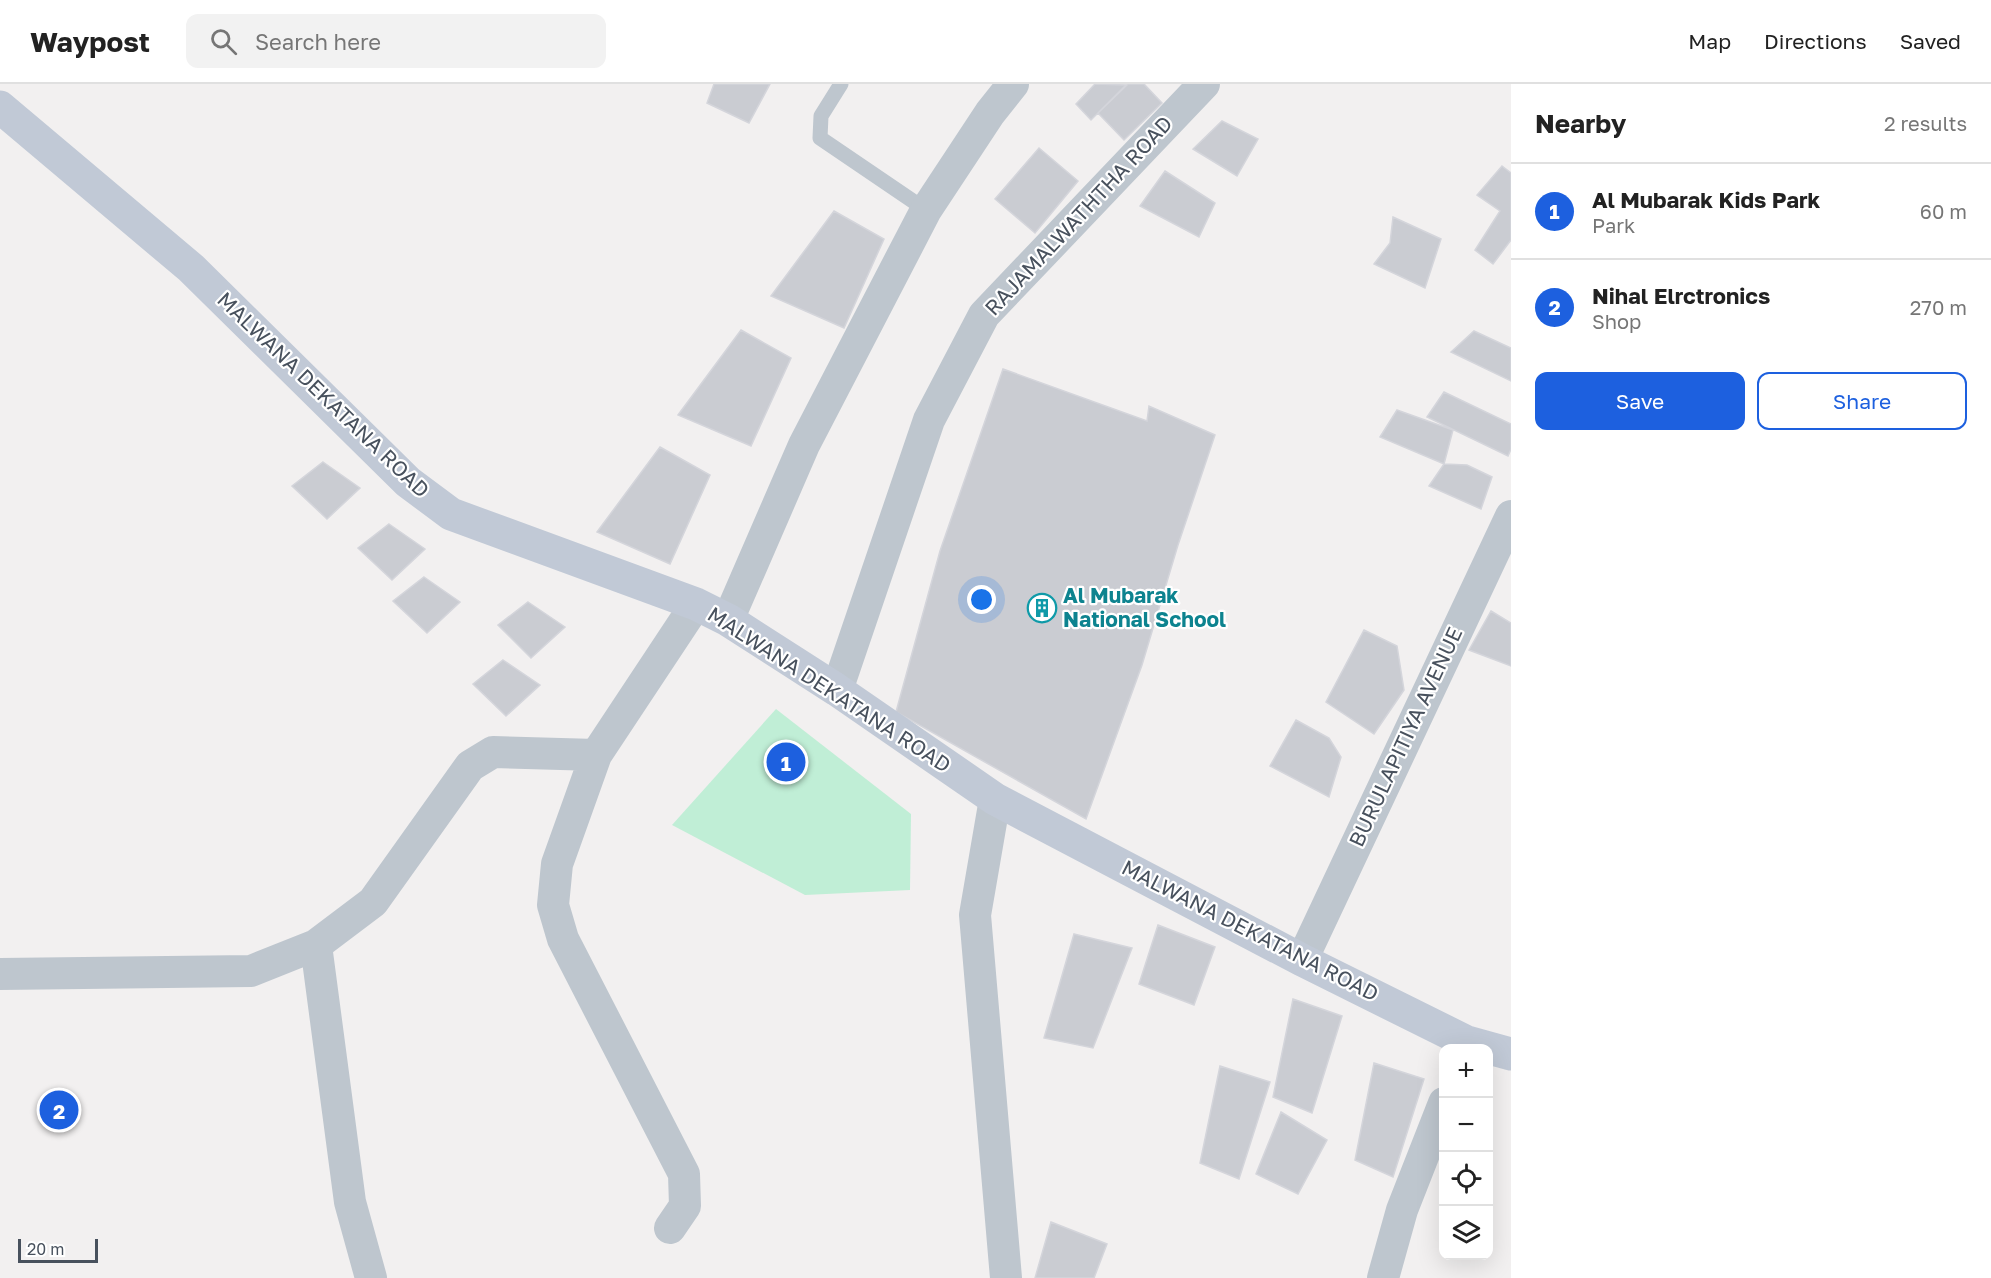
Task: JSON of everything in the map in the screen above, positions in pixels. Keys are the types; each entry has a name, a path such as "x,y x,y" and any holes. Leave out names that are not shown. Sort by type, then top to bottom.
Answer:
{"main road":[{"name":"MALWANA DEKATANA ROAD","path":"0,107 191,268 408,482 451,514 696,604 728,620 837,690 995,799 1462,1044"},
{"name":"MALWANA DEKATANA ROAD","path":"1493,1051 1511,1054"}],"street":[{"path":"728,620 804,445 926,210 990,113 1013,84"},
{"name":"RAJAMALWATHTHA ROAD","path":"837,690 929,420 984,315 1203,84"},
{"name":"BURULAPITIYA AVENUE","path":"1302,960 1511,516"},
{"path":"670,1228 685,1206 684,1174 563,939 553,905 557,864 596,755 696,604"},
{"path":"0,974 251,971 316,945 374,902 470,766 493,752 596,755"},
{"path":"995,799 975,915 1006,1278"},
{"path":"316,945 350,1202 371,1278"},
{"path":"1383,1278 1402,1210 1439,1113"}],"lane":[{"path":"841,84 821,116 820,138 926,210"}],"green space":[{"path":"776,709 911,814 910,890 805,895 672,825"}],"building":[{"path":"714,84 770,84 749,123 707,103"},
{"path":"1095,84 1126,85 1091,120 1076,104"},
{"path":"1128,84 1144,84 1162,103 1124,140 1098,113"},
{"path":"1222,121 1258,139 1237,176 1193,149"},
{"path":"1039,148 1078,181 1035,233 995,199"},
{"path":"1502,166 1511,173 1511,240 1493,264 1475,250 1500,211 1477,195"},
{"path":"1165,171 1215,203 1199,237 1140,206"},
{"path":"834,211 884,239 844,328 771,296"},
{"path":"1393,217 1441,239 1425,288 1374,264 1390,243"},
{"path":"741,330 791,358 751,446 678,415"},
{"path":"1474,331 1511,348 1511,381 1451,352"},
{"name":"Al Mubarak National School","path":"1003,369 1147,421 1149,406 1215,435 1178,545 1142,665 1086,819 896,712 940,551"},
{"path":"1444,392 1511,424 1511,449 1508,456 1427,417"},
{"path":"1397,410 1453,430 1444,464 1380,437"},
{"path":"660,447 710,475 670,564 597,532"},
{"path":"323,462 360,488 327,519 292,486"},
{"path":"1444,464 1467,465 1492,477 1481,509 1429,486"},
{"path":"389,524 425,549 392,580 358,548"},
{"path":"424,577 460,602 427,633 393,601"},
{"path":"528,602 565,627 531,658 498,625"},
{"path":"1491,611 1511,623 1511,666 1469,650"},
{"path":"1364,630 1397,646 1404,690 1374,734 1326,702"},
{"path":"503,660 540,685 506,716 473,684"},
{"path":"1296,720 1329,738 1341,757 1329,797 1270,766"},
{"path":"1158,925 1215,947 1194,1005 1139,984"},
{"path":"1074,934 1132,948 1093,1048 1044,1038"},
{"path":"1293,999 1342,1016 1312,1113 1273,1097"},
{"path":"1374,1063 1424,1079 1393,1177 1355,1160"},
{"path":"1220,1066 1270,1082 1239,1179 1200,1163"},
{"path":"1281,1112 1327,1140 1298,1194 1256,1174"},
{"path":"1051,1222 1107,1244 1094,1278 1035,1278"}],"place":[{"name":"Al Mubarak National School","path":"1042,608"},
{"name":"Al Mubarak Kids Park","path":"786,762"},
{"name":"Nihal Elrctronics","path":"59,1110"}]}
